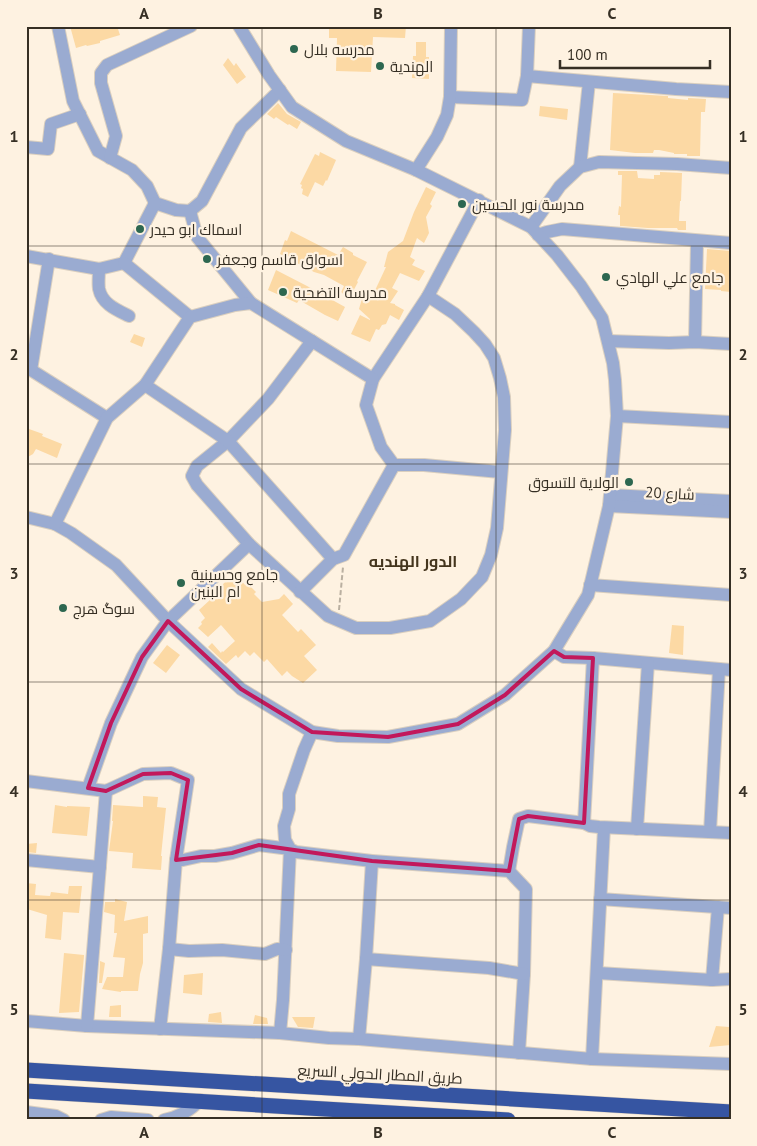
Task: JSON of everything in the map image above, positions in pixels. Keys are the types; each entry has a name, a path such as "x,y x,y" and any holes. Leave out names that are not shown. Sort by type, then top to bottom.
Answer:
{"highway":[{"name":"طريق المطار الحولي السريع","path":"26,1070 731,1112"},
{"path":"26,1091 508,1120"}],"street":[{"path":"58,26 73,101 98,152 132,170 147,186 155,202 176,210 190,211 202,201 241,128 280,90"},
{"path":"110,158 116,136 101,83 101,73 107,65 191,26"},
{"path":"26,517 55,524 116,565 168,621 241,689 312,732 338,736 388,737 458,724 506,695 554,651 588,595 609,500 617,416 613,363 602,318 557,255 535,231 479,200 416,170 346,141 292,107 269,75 239,26"},
{"path":"416,170 437,137 447,115 450,96 451,26"},
{"path":"450,96 522,100 528,76 529,26"},
{"path":"528,76 731,92"},
{"path":"580,167 589,82"},
{"path":"26,147 48,149 51,124 80,114"},
{"path":"535,231 560,186 580,167 599,162 677,164 731,168"},
{"path":"394,465 381,447 366,405 374,379 428,296 479,200"},
{"path":"26,256 99,269 124,263 155,202"},
{"path":"190,211 197,237 251,303 374,379"},
{"path":"535,231 569,230 731,243"},
{"path":"695,342 697,241"},
{"path":"49,259 29,370 107,418"},
{"path":"124,263 190,317"},
{"path":"99,269 99,289 103,298 108,305 128,316"},
{"path":"312,341 268,399 228,441 197,466 192,476 197,485 248,544 328,616 356,628 390,628 430,620 461,599 482,577 491,555 496,528 505,430 504,397 494,358 485,344 455,314 428,296"},
{"path":"55,524 107,418 145,385 190,317 235,305 251,303"},
{"path":"608,341 669,344 681,342 731,344"},
{"path":"145,385 228,441 339,557"},
{"path":"617,416 731,422"},
{"path":"394,465 424,465 500,472"},
{"path":"300,592 339,557 394,465"},
{"name":"شارع 20","path":"609,500 731,501"},
{"name":"شارع 20","path":"609,500 731,512"},
{"path":"88,788 111,724 142,657 168,621 248,544"},
{"path":"590,585 731,595"},
{"path":"554,651 564,657 725,669 710,832"},
{"path":"584,823 593,658"},
{"path":"637,829 648,663"},
{"path":"280,1033 290,849 285,840 284,826 289,809 289,794 312,732"},
{"path":"26,781 106,791 142,774 171,773 188,780 176,860 160,1029"},
{"path":"87,1026 106,791"},
{"path":"509,871 519,819 528,816 584,823 604,828 731,833"},
{"path":"592,1059 598,974 604,828"},
{"path":"176,860 232,853 259,845 290,849 296,852 372,861 509,871 526,889 524,974 519,1053"},
{"path":"26,860 100,867"},
{"path":"358,1039 366,959 372,861"},
{"path":"600,899 731,908"},
{"path":"712,980 718,907"},
{"path":"169,949 189,951 222,950 265,954 277,949 286,950"},
{"path":"366,959 489,968 524,974"},
{"path":"598,974 712,980 731,978"},
{"path":"26,1021 87,1026 280,1033 592,1059 731,1064"},
{"path":"164,1120 181,1115 200,1100"},
{"path":"26,1112 56,1116 64,1120"},
{"path":"101,1120 111,1117 148,1120"}],"path":[{"path":"338,620 339,557"}],"highlighted area":[{"path":"168,621 241,689 312,732 388,737 458,724 505,695 554,651 564,657 593,658 584,823 528,816 519,819 509,871 372,861 259,845 232,853 176,860 188,780 171,773 143,774 106,791 88,788 111,723 142,657"}],"building":[{"path":"70,26 117,26 120,35 100,41 100,43 76,48"},
{"path":"329,26 406,26 405,38 373,37 371,72 336,71 337,38 329,38"},
{"path":"416,42 426,42 426,57 429,57 429,79 412,78 413,56 416,56"},
{"path":"228,58 234,66 236,63 246,77 237,84 223,65"},
{"path":"613,93 668,96 668,98 688,100 688,98 706,99 705,112 701,112 700,156 687,156 687,154 674,154 659,150 654,150 653,153 635,153 610,150"},
{"path":"278,103 287,114 301,122 297,129 267,114"},
{"path":"540,106 568,109 567,120 539,116"},
{"path":"320,152 336,160 327,181 323,186 315,182 308,197 302,194 303,189 300,184 315,154 319,156"},
{"path":"618,171 637,171 638,178 654,179 654,175 660,175 660,172 682,173 679,221 686,221 686,230 620,226 620,215 618,215 619,206 621,207 622,175 618,175"},
{"path":"426,187 436,192 426,217 429,233 424,243 417,238 410,257 415,260 412,265 425,271 419,281 400,273 392,288 398,291 390,303 404,310 399,320 390,315 386,324 382,325 379,330 376,329 370,342 351,334 360,315 370,320 359,309 363,295 371,299 386,267 384,267 388,252 403,241"},
{"path":"291,231 338,255 343,247 367,262 349,299 341,292 344,286 280,254 285,240 287,241"},
{"path":"707,249 731,251 731,292 705,289"},
{"path":"276,270 345,307 338,321 299,300 297,303 268,290"},
{"path":"134,334 145,338 142,347 130,342"},
{"path":"29,429 62,444 57,458 36,449 33,454 26,458 26,431"},
{"path":"235,573 245,585 250,586 256,592 254,594 262,602 279,599 284,594 293,604 282,615 298,632 301,629 316,645 304,656 317,670 303,683 287,671 282,676 267,659 264,662 254,652 250,656 245,651 238,658 236,655 226,664 208,647 212,643 221,653 235,641 221,625 208,637 198,628 205,618 199,610 223,588 221,586"},
{"path":"672,625 684,626 683,655 669,653"},
{"path":"167,645 180,655 166,673 153,663"},
{"path":"143,796 158,797 157,807 166,808 161,870 132,868 133,853 109,851 113,805 143,807"},
{"path":"55,805 90,807 87,836 52,833"},
{"path":"37,843 36,853 26,852 26,844"},
{"path":"26,883 36,884 35,895 50,896 51,892 68,894 69,886 82,886 79,913 63,912 61,940 45,938 47,915 27,909 29,897 26,897"},
{"path":"115,899 127,902 124,921 148,916 148,933 143,934 143,963 138,991 121,992 102,989 107,977 123,977 125,958 113,957 117,933 114,933 115,915 104,912 105,902 115,902"},
{"path":"64,953 84,955 79,1012 59,1013"},
{"path":"100,961 105,963 102,983 99,983"},
{"path":"203,973 202,995 183,993 184,975"},
{"path":"121,1005 121,1017 109,1017 110,1006"},
{"path":"221,1012 222,1023 208,1022 209,1014"},
{"path":"255,1015 267,1018 268,1024 253,1024"},
{"path":"292,1017 315,1017 313,1028 298,1027"},
{"path":"716,1026 729,1027 731,1045 709,1047"}],"place":[{"name":"مدرسه بلال","path":"294,49"},
{"name":"الهندية","path":"380,66"},
{"name":"مدرسة نور الحسين","path":"462,204"},
{"name":"اسماك ابو حيدر","path":"140,229"},
{"name":"اسواق قاسم وجعفر","path":"207,259"},
{"name":"جامع علي الهادي","path":"606,277"},
{"name":"مدرسة التضحية","path":"283,292"},
{"name":"الولاية للتسوق","path":"629,482"},
{"name":"جامع وحسينية ام البنين","path":"181,583"},
{"name":"سوگ هرج","path":"63,608"}],"district":[{"name":"الدور الهنديه","path":"413,561"}]}
